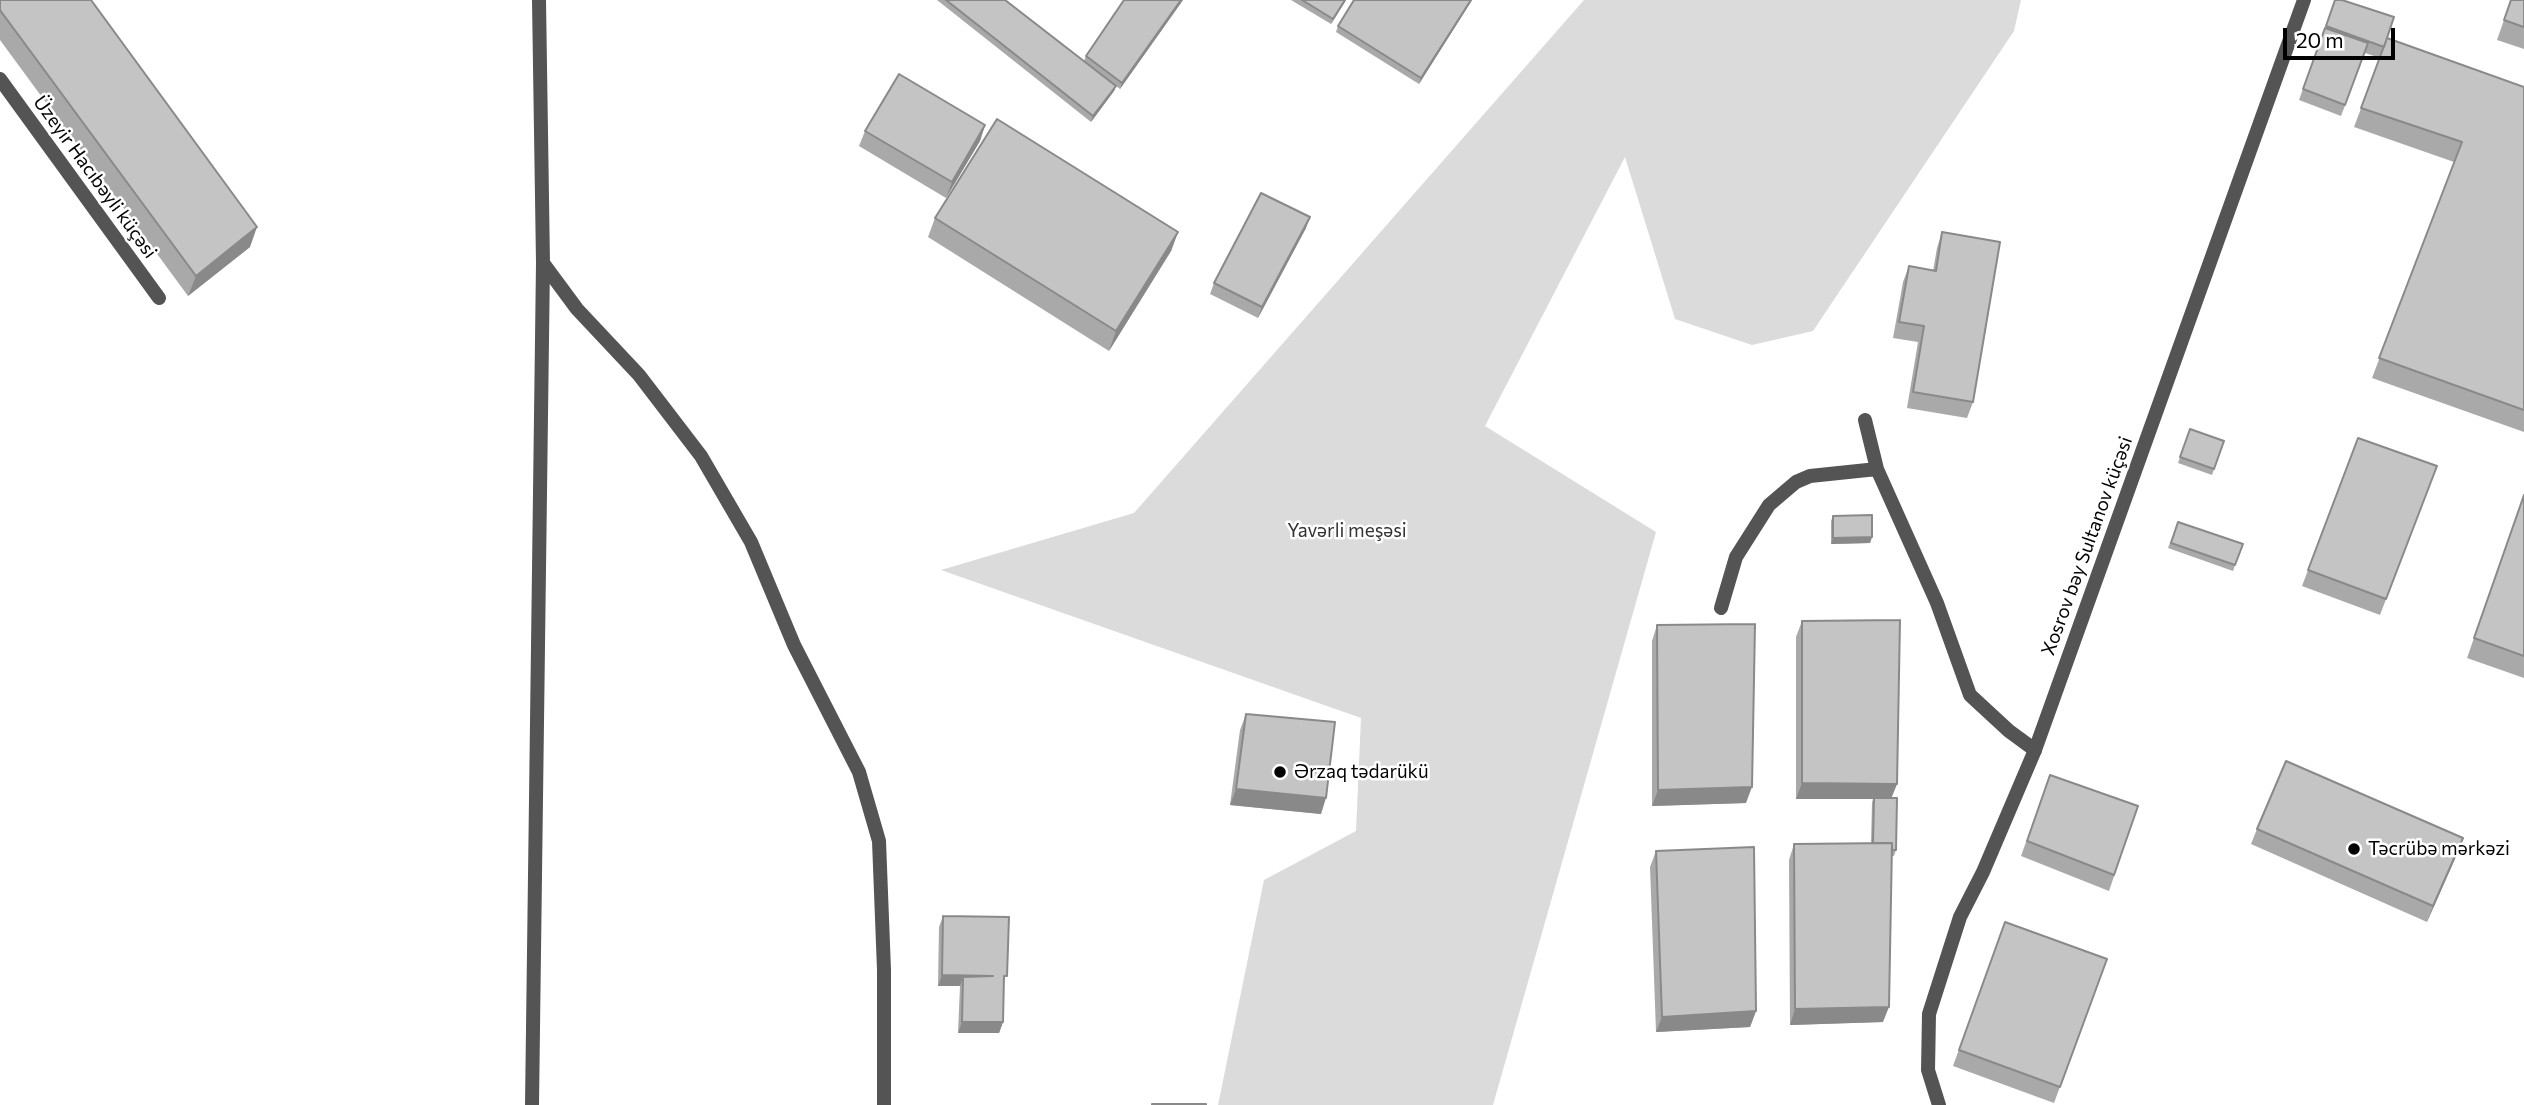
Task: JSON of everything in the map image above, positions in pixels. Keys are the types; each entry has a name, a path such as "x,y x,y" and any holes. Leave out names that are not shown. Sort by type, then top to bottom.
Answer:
{"street":[{"path":"532,1105 542,263 539,0"},
{"name":"Xosrov bəy Sultanov küçəsi","path":"1939,1105 1928,1070 1929,1014 1960,917 1983,872 2035,750 2304,0"},
{"name":"Üzeyir Hacıbəyli küçəsi","path":"0,79 159,298"},
{"path":"542,263 578,309 639,375 701,457 751,542 794,645 859,772 879,841 884,970 884,1105"},
{"path":"1865,420 1877,469 1937,603 1970,695 2009,732 2035,750"},
{"path":"1721,608 1736,557 1769,505 1796,482 1810,476 1877,469"}],"green space":[{"name":"Yavərli meşəsi","path":"1584,0 2021,0 2014,31 1813,331 1752,345 1675,319 1625,157 1485,426 1656,532 1493,1105 1218,1105 1264,880 1356,831 1361,718 941,570 1134,513"}],"building":[{"path":"0,0 91,0 257,227 196,276 0,10"},
{"path":"946,0 1005,0 1116,86 1093,116"},
{"path":"1124,0 1181,0 1122,83 1086,56"},
{"path":"1302,0 1345,0 1333,19"},
{"path":"1354,0 1471,0 1421,78 1338,26"},
{"path":"2335,0 2394,17 2384,47 2326,26"},
{"path":"2511,0 2524,0 2524,27 2504,20"},
{"path":"2325,28 2368,43 2345,105 2303,89"},
{"path":"2387,38 2524,87 2524,410 2379,358 2462,142 2361,108"},
{"path":"899,74 985,125 952,182 865,131"},
{"path":"997,119 1178,232 1116,331 935,218"},
{"path":"1261,193 1310,217 1262,307 1214,283"},
{"path":"1942,232 2000,242 1973,402 1913,392 1924,326 1899,322 1909,266 1936,271"},
{"path":"2190,429 2224,441 2214,469 2180,457"},
{"path":"2358,438 2437,466 2386,599 2308,570"},
{"path":"2524,495 2524,656 2474,638"},
{"path":"1872,515 1872,537 1833,538 1833,516"},
{"path":"2178,522 2243,544 2235,565 2171,543"},
{"path":"1900,620 1897,784 1802,783 1802,621"},
{"path":"1755,624 1752,787 1658,790 1657,625"},
{"name":"Ərzaq tədarükü","path":"1246,714 1335,722 1326,798 1236,789"},
{"name":"Təcrübə mərkəzi","path":"2286,761 2463,838 2433,906 2257,829"},
{"path":"2050,775 2138,806 2114,875 2027,841"},
{"path":"1874,798 1897,798 1896,850 1892,850 1892,843 1873,843"},
{"path":"1892,843 1889,1007 1795,1009 1794,844"},
{"path":"1754,847 1756,1011 1662,1017 1656,851"},
{"path":"943,916 1009,917 1003,1022 962,1022 963,977 993,976 942,975"},
{"path":"2005,922 2107,959 2060,1087 1959,1050"},
{"path":"1206,1104 1206,1105 1152,1105"}],"place":[{"name":"Ərzaq tədarükü","path":"1280,772"},
{"name":"Təcrübə mərkəzi","path":"2354,849"}]}
